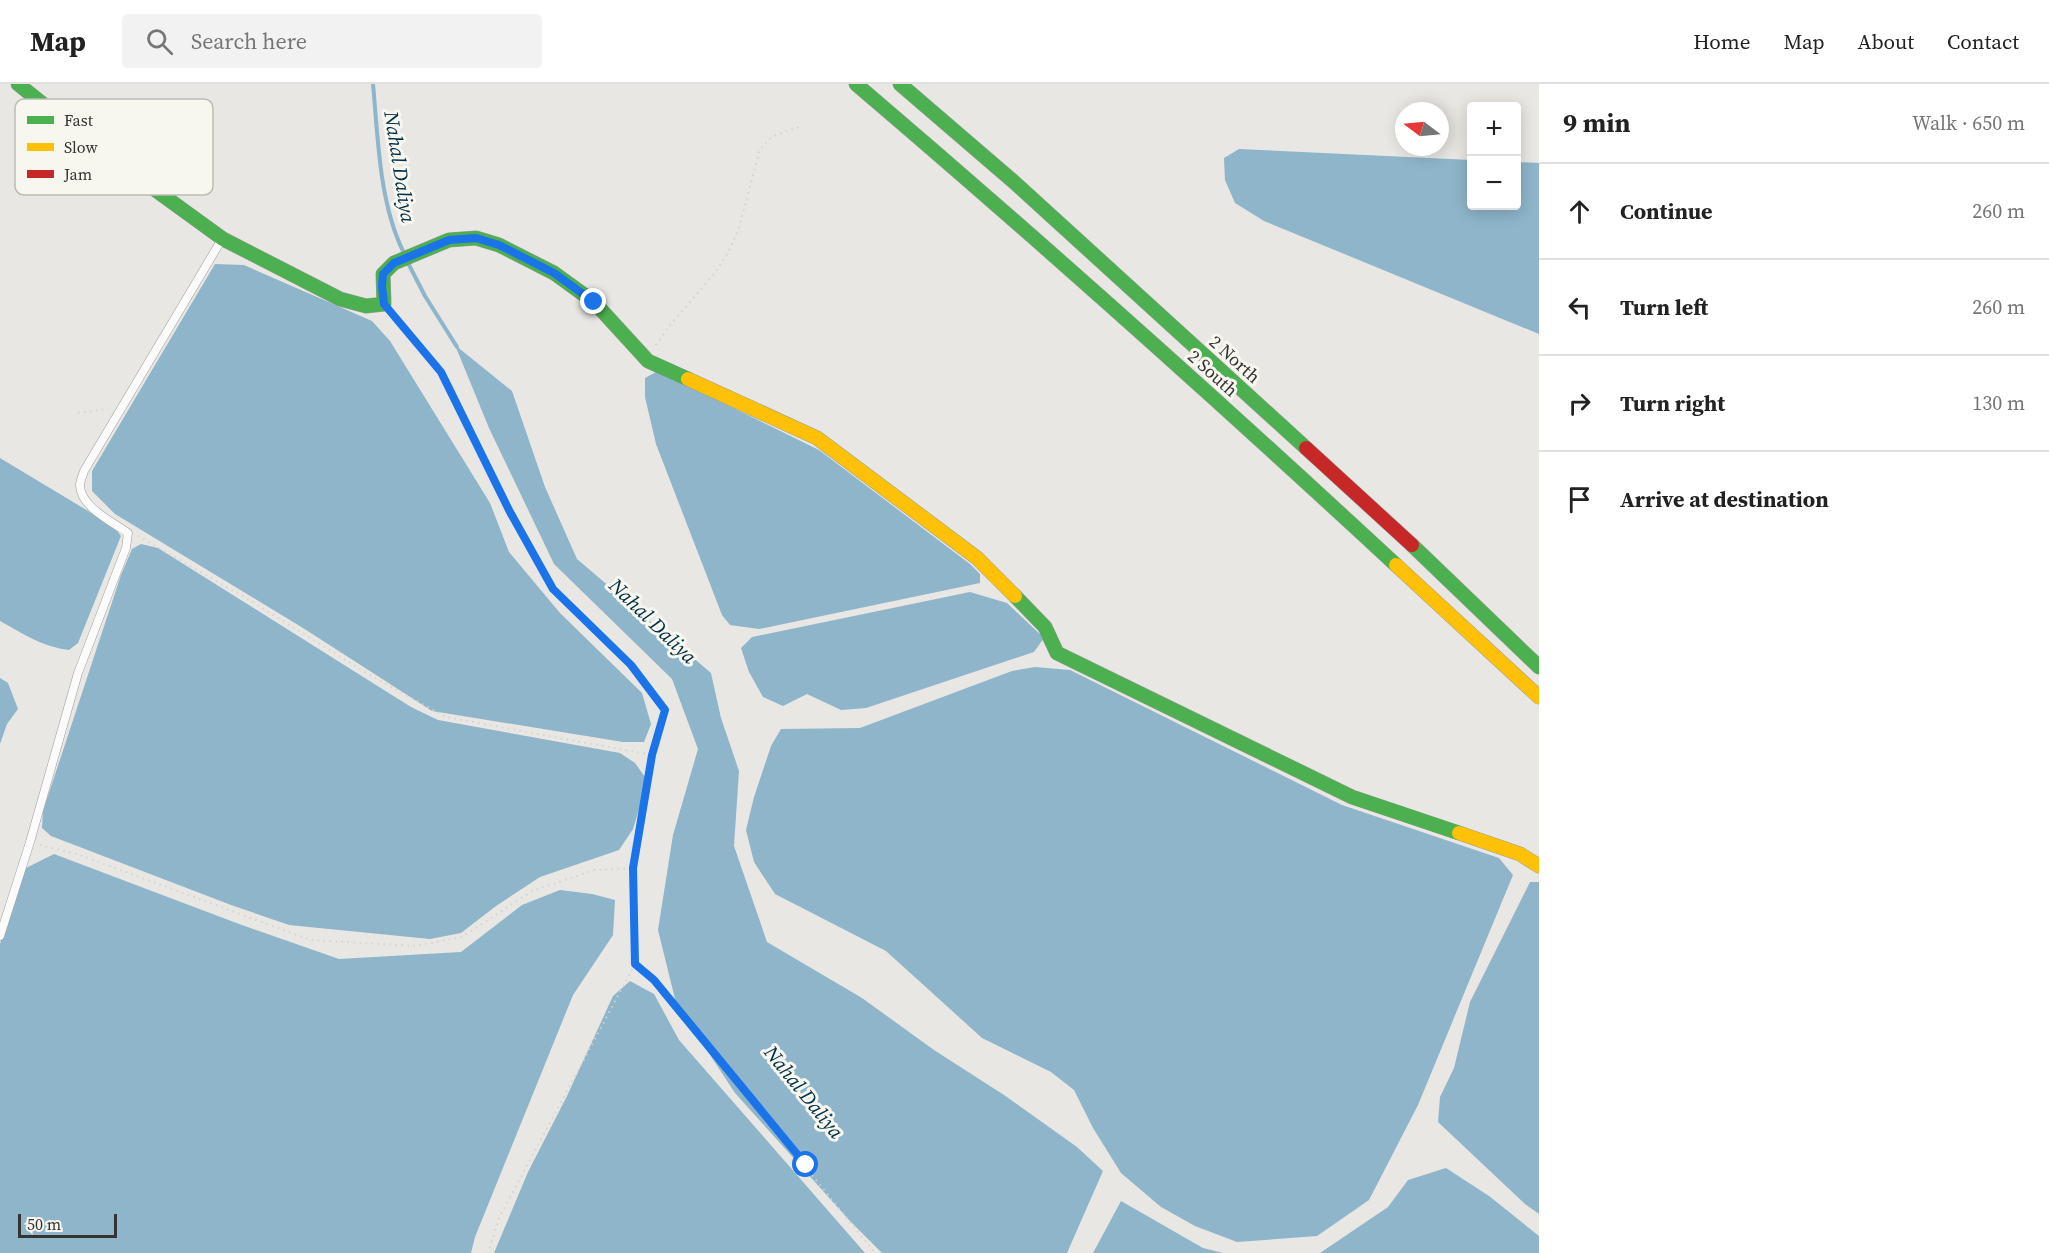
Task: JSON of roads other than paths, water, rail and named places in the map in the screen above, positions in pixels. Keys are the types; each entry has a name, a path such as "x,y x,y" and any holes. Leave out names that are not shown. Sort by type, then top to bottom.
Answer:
{"main road":[{"path":"18,84 37,99"},
{"name":"2 South","path":"859,86 1020,225 1263,441 1539,697"},
{"name":"2 North","path":"904,87 1022,190 1386,520 1539,667"},
{"path":"162,195 223,239 340,299 366,306 384,304 383,274 394,263 449,240 476,238 499,245 554,273 594,302 648,361 817,438 977,558 1046,627 1057,653 1352,797 1520,854 1539,866"}],"lane":[{"path":"0,936 30,842 78,673 126,548 128,532 95,510 82,495 80,485 84,471 223,239"}],"water":[{"path":"1239,149 1467,160 1467,210 1521,210 1521,162 1539,163 1539,334 1264,221 1235,203 1225,180 1224,158"},
{"path":"215,264 244,265 372,321 390,341 490,503 509,552 560,613 642,693 651,724 644,742 623,742 432,711 303,628 115,514 92,491 92,471"},
{"path":"455,345 512,391 545,487 577,559 711,673 721,718 739,771 734,846 767,942 862,998 1077,1147 1103,1171 1067,1253 882,1253 849,1220 735,1093 676,1003 658,930 673,835 698,749 672,679 554,564 489,428"},
{"path":"658,371 819,450 970,564 980,574 980,583 759,629 730,625 722,615 656,444 645,397 645,378"},
{"path":"0,458 113,526 121,536 78,643 69,650 42,643 0,621"},
{"path":"141,544 158,548 411,707 438,720 620,753 635,763 645,777 644,793 633,829 619,850 540,877 461,933 430,939 289,925 51,836 42,828 43,811 121,575 132,549"},
{"path":"970,592 1007,603 1044,638 1034,652 866,708 841,710 807,694 783,706 763,697 749,672 741,648 752,637"},
{"path":"1035,667 1070,670 1342,805 1499,858 1513,875 1418,1105 1369,1200 1317,1236 1237,1242 1195,1226 1161,1207 1121,1173 1093,1128 1074,1090 1051,1072 982,1038 886,951 775,894 754,862 746,830 771,746 781,729 860,728 1012,671"},
{"path":"0,678 8,683 18,709 7,724 0,744"},
{"path":"54,854 339,959 461,952 522,905 560,890 615,900 613,935 573,995 475,1237 471,1253 0,1253 0,944 15,894 26,868"},
{"path":"1530,882 1539,882 1539,1214 1525,1204 1438,1122 1440,1097 1454,1068 1470,1002"},
{"path":"630,981 654,994 679,1040 865,1253 494,1253 528,1172 567,1096 613,996"},
{"path":"1446,1168 1489,1196 1539,1236 1539,1253 1320,1253 1388,1207 1408,1180"},
{"path":"1121,1201 1203,1248 1223,1253 1093,1253"}],"waterway":[{"name":"Nahal Daliya","path":"373,84 384,191 395,232 403,251"},
{"name":"Nahal Daliya","path":"408,263 425,296 457,347"}]}
